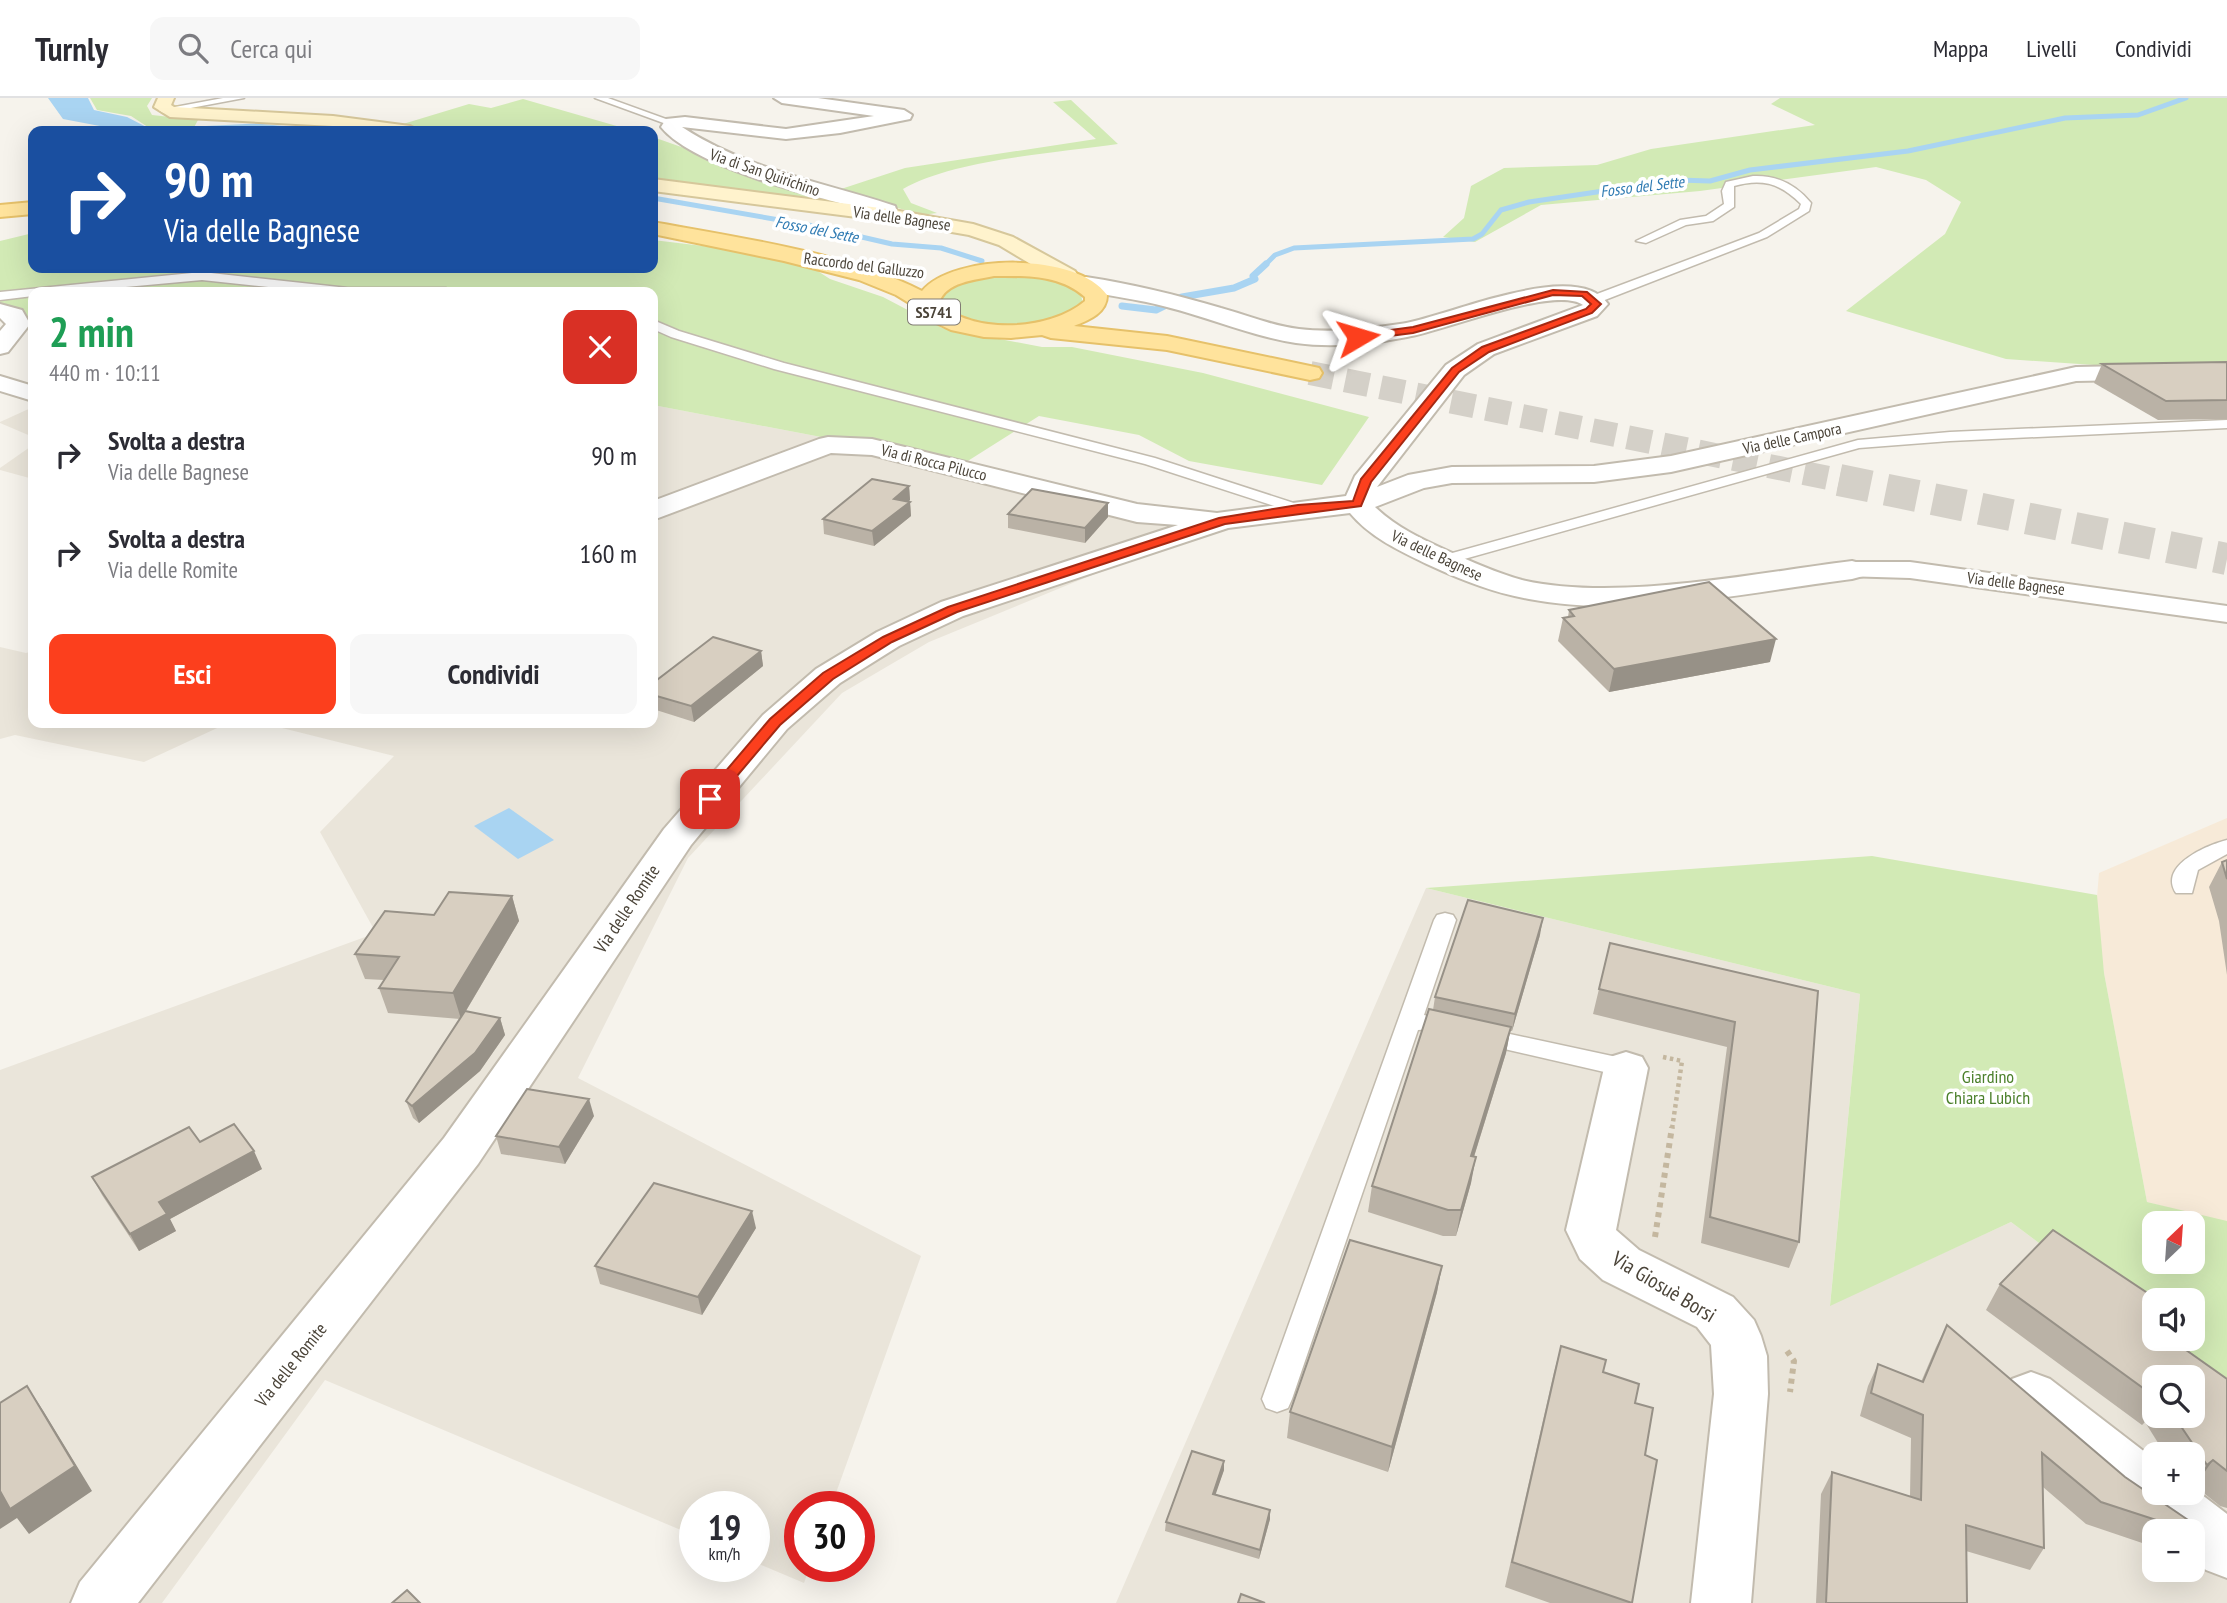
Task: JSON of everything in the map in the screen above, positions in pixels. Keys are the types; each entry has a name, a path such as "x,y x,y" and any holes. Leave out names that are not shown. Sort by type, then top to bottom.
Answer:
{"main road":[{"path":"165,104 184,114 379,126"},
{"name":"Via delle Bagnese","path":"658,185 762,201 888,215 986,233 1021,250 1085,293"},
{"path":"0,211 28,208"},
{"name":"Raccordo del Galluzzo","path":"658,229 796,257 898,272 984,272"},
{"path":"984,272 1016,260 1021,250"},
{"name":"Raccordo del Galluzzo","path":"796,257 876,278 903,289 927,304"},
{"name":"SS741","path":"1167,344 1119,329 1085,293 1041,271 984,272 942,284 933,290 927,304 932,311 950,322 992,330 1108,335 1310,373"},
{"name":"SS741","path":"1021,330 1064,323 1085,293"}],"street":[{"name":"Via di San Quirichino","path":"782,98 904,115 840,128 786,134 673,123 670,127 698,148 721,159 793,184 879,206 888,210 888,215"},
{"path":"1085,293 1157,297 1284,333 1332,338 1413,330 1553,292 1584,294 1593,299 1597,304 1589,311 1486,349 1455,370 1365,482 1357,504"},
{"path":"0,311 14,315 18,324 0,347"},
{"name":"Via delle Campora","path":"1357,504 1418,481 1452,475 1594,474 1671,464 2076,374 2227,371"},
{"path":"0,383 28,392"},
{"name":"Via di Rocca Pilucco","path":"658,509 828,445 872,447 1137,513 1223,520"},
{"name":"Via delle Romite","path":"101,1603 461,1152 677,837 775,722 828,676 888,639 952,609 1223,520 1357,504"},
{"name":"Via delle Bagnese","path":"1357,504 1370,521 1407,543 1478,576 1538,592 1596,596 1696,589 1852,570 1910,570 2041,586 2227,614"},
{"name":"Via Giosuè Borsi","path":"1626,1069 1591,1230 1598,1245 1621,1265 1715,1312 1735,1336 1740,1356 1741,1394 1721,1603"},
{"path":"2031,1396 2227,1550"}],"lane":[{"path":"165,104 240,98"},
{"path":"599,98 673,123"},
{"path":"1593,299 1763,235 1804,211 1806,203 1783,182 1744,180 1730,184 1727,191 1730,205 1716,215 1684,222 1642,241"},
{"path":"87,287 202,276 302,287"},
{"path":"0,296 28,293"},
{"path":"658,326 779,366 1150,461 1298,509"},
{"path":"1444,560 1858,444 1915,438 2227,424"},
{"path":"2184,888 2183,875 2187,866 2227,846"},
{"path":"1277,1399 1445,920"},
{"name":"Via Giosuè Borsi","path":"1410,1020 1626,1069"}],"shaded area":[{"path":"658,406 963,464 1225,530 1148,552 929,642 842,693 688,858 578,1078 921,1256 837,1491 784,1491 784,1575 770,1569 770,1491 679,1491 679,1529 325,1380 162,1603 0,1603 0,1070 376,933 320,832 394,756 282,728 658,728"},
{"path":"28,409 28,435 0,423"},
{"path":"28,448 28,478 0,468"},
{"path":"0,647 28,652 28,728 217,728 144,762 15,735 0,739"},
{"path":"2227,818 2227,1223 2205,1217 2205,1211 2181,1211 2147,1202 2104,973 2096,909 2099,873"},
{"path":"1426,888 1860,994 1830,1305 2011,1222 2142,1321 2142,1351 2173,1351 2194,1365 2142,1365 2142,1428 2205,1428 2205,1372 2227,1386 2227,1603 1116,1603"}],"green space":[{"path":"90,98 152,98 147,106 152,115 198,120 195,126 146,126 131,116 97,110"},
{"path":"1780,98 2227,98 2227,366 2123,367 2006,359 1846,311 1945,234 1961,202 1926,180 1876,167 1700,191 1541,205 1475,242 1443,237 1464,218 1471,186 1504,168 1597,165 1651,149 1815,125 1771,104"},
{"path":"523,99 617,126 403,124 469,104 491,108"},
{"path":"1071,100 1118,144 978,164 925,179 903,189 911,203 937,213 922,215 898,208 853,209 658,181 658,139 721,165 816,193 838,190 905,168 1096,139 1053,102"},
{"path":"28,234 28,273 658,273 658,241 796,257 830,279 883,297 942,328 1042,347 1072,347 1203,373 1369,417 1322,485 1189,461 1139,435 1039,416 963,464 658,406 658,287 28,287 28,323 0,312 0,241"},
{"path":"1030,275 1071,285 1081,296 1082,303 1053,319 1011,326 969,320 952,313 941,303 943,295 952,288 973,279"},
{"name":"Giardino Chiara Lubich","path":"1872,856 2097,895 2104,973 2147,1202 2185,1211 2142,1211 2142,1274 2205,1274 2205,1216 2227,1221 2227,1386 2205,1369 2205,1365 2199,1365 2181,1351 2205,1351 2205,1288 2142,1288 2142,1321 2011,1222 1830,1306 1860,994 1426,888"}],"water":[{"path":"48,98 88,98 94,110 127,117 144,126 100,126 63,119"},
{"path":"509,808 554,840 518,859 474,826"}],"building":[{"path":"2227,362 2227,400 2166,401 2102,364"},
{"path":"872,479 909,486 894,499 910,502 872,531 823,519"},
{"path":"1032,489 1108,503 1085,528 1008,514"},
{"path":"1709,582 1776,639 1614,669 1563,618 1574,616 1569,610"},
{"path":"713,637 761,651 691,706 658,696 658,679"},
{"path":"2227,860 2227,879 2222,862"},
{"path":"449,892 512,896 453,993 379,988 399,957 355,954 385,911 434,915"},
{"path":"1468,900 1543,918 1515,1014 1435,997"},
{"path":"1610,943 1818,991 1799,1242 1710,1217 1735,1022 1599,989"},
{"path":"1429,1009 1511,1027 1471,1156 1476,1157 1461,1210 1448,1210 1372,1186"},
{"path":"465,1011 500,1018 475,1053 412,1106 406,1101"},
{"path":"527,1089 589,1099 559,1147 496,1136"},
{"path":"234,1124 254,1151 159,1202 167,1214 130,1234 92,1177 189,1127 200,1142"},
{"path":"654,1183 752,1211 698,1297 595,1266"},
{"path":"2053,1230 2142,1289 2142,1351 2187,1351 2227,1379 2227,1471 2213,1460 2207,1465 2205,1442 2192,1442 2182,1428 2205,1428 2205,1365 2142,1365 2142,1387 2000,1284"},
{"path":"1350,1240 1442,1266 1392,1447 1290,1412"},
{"path":"1947,1325 2142,1489 2142,1505 2166,1505 2187,1519 2153,1519 2101,1502 2042,1453 2044,1548 1966,1525 1967,1603 1826,1603 1832,1472 1921,1500 1923,1415 1871,1393 1878,1364 1923,1382"},
{"path":"1561,1346 1606,1360 1603,1372 1639,1384 1635,1403 1653,1408 1645,1455 1657,1460 1632,1603 1512,1562"},
{"path":"27,1386 75,1466 10,1509 0,1491 0,1403"},
{"path":"1192,1451 1224,1461 1213,1494 1270,1510 1260,1550 1166,1522"},
{"path":"407,1590 420,1603 392,1603"},
{"path":"1241,1594 1265,1603 1238,1603"}],"waterway":[{"name":"Fosso del Sette","path":"1266,264 1275,255 1294,248 1473,239 1482,234 1501,210 1529,202 1678,180 1710,181 1750,170 1908,151 2065,118 2138,115 2186,98"},
{"name":"Fosso del Sette","path":"658,199 814,226 892,244 941,248 982,261"},
{"name":"Fosso del Sette","path":"1122,306 1156,310 1182,297 1234,288 1255,279 1253,276 1266,264"}],"tunnel":[{"path":"1310,373 1848,482"},
{"path":"1839,480 2227,559"}],"route":[{"path":"710,799 775,722 828,676 888,639 952,609 1223,520 1357,504 1365,482 1455,370 1486,349 1589,311 1597,304 1584,294 1553,292 1413,330 1358,337"}]}
